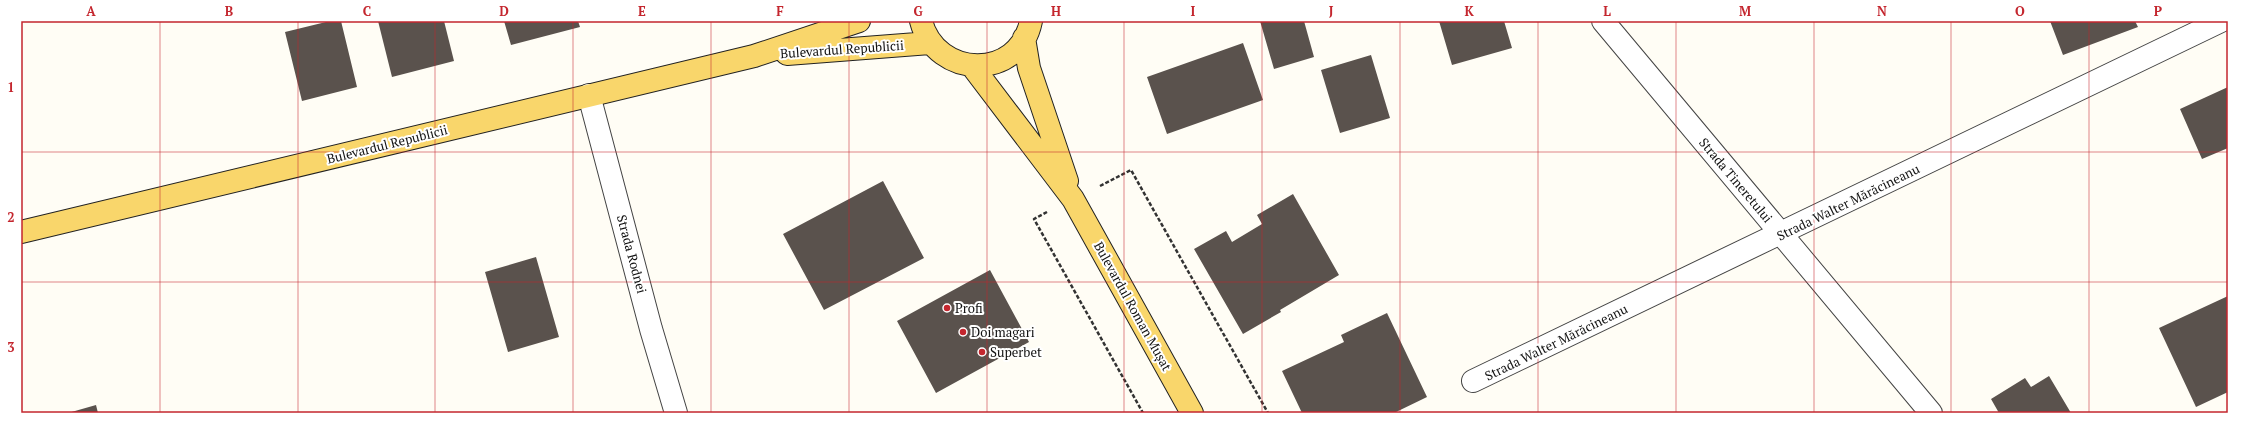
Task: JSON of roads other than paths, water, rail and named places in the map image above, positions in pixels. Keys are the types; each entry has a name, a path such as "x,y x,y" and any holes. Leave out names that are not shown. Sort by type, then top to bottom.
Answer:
{"main road":[{"name":"Bulevardul Republicii","path":"21,232 754,56 859,21"},
{"path":"921,21 930,43 942,55 956,62 972,66 987,65 1002,60 1015,51 1031,27"},
{"name":"Bulevardul Roman Mușat","path":"1031,27 1029,68 1073,199"},
{"name":"Bulevardul Republicii","path":"754,56 930,43"},
{"name":"Bulevardul Roman Mușat","path":"972,66 1073,199 1192,413"}],"street":[{"name":"Strada Tineretului","path":"1603,21 1931,413"},
{"name":"Strada Walter Mărăcineanu","path":"1473,381 2222,21"},
{"name":"Strada Rodnei","path":"590,95 652,329 676,413"}],"place":[{"name":"Profi","path":"947,308"},
{"name":"Doi magari","path":"963,332"},
{"name":"Superbet","path":"982,352"}]}
